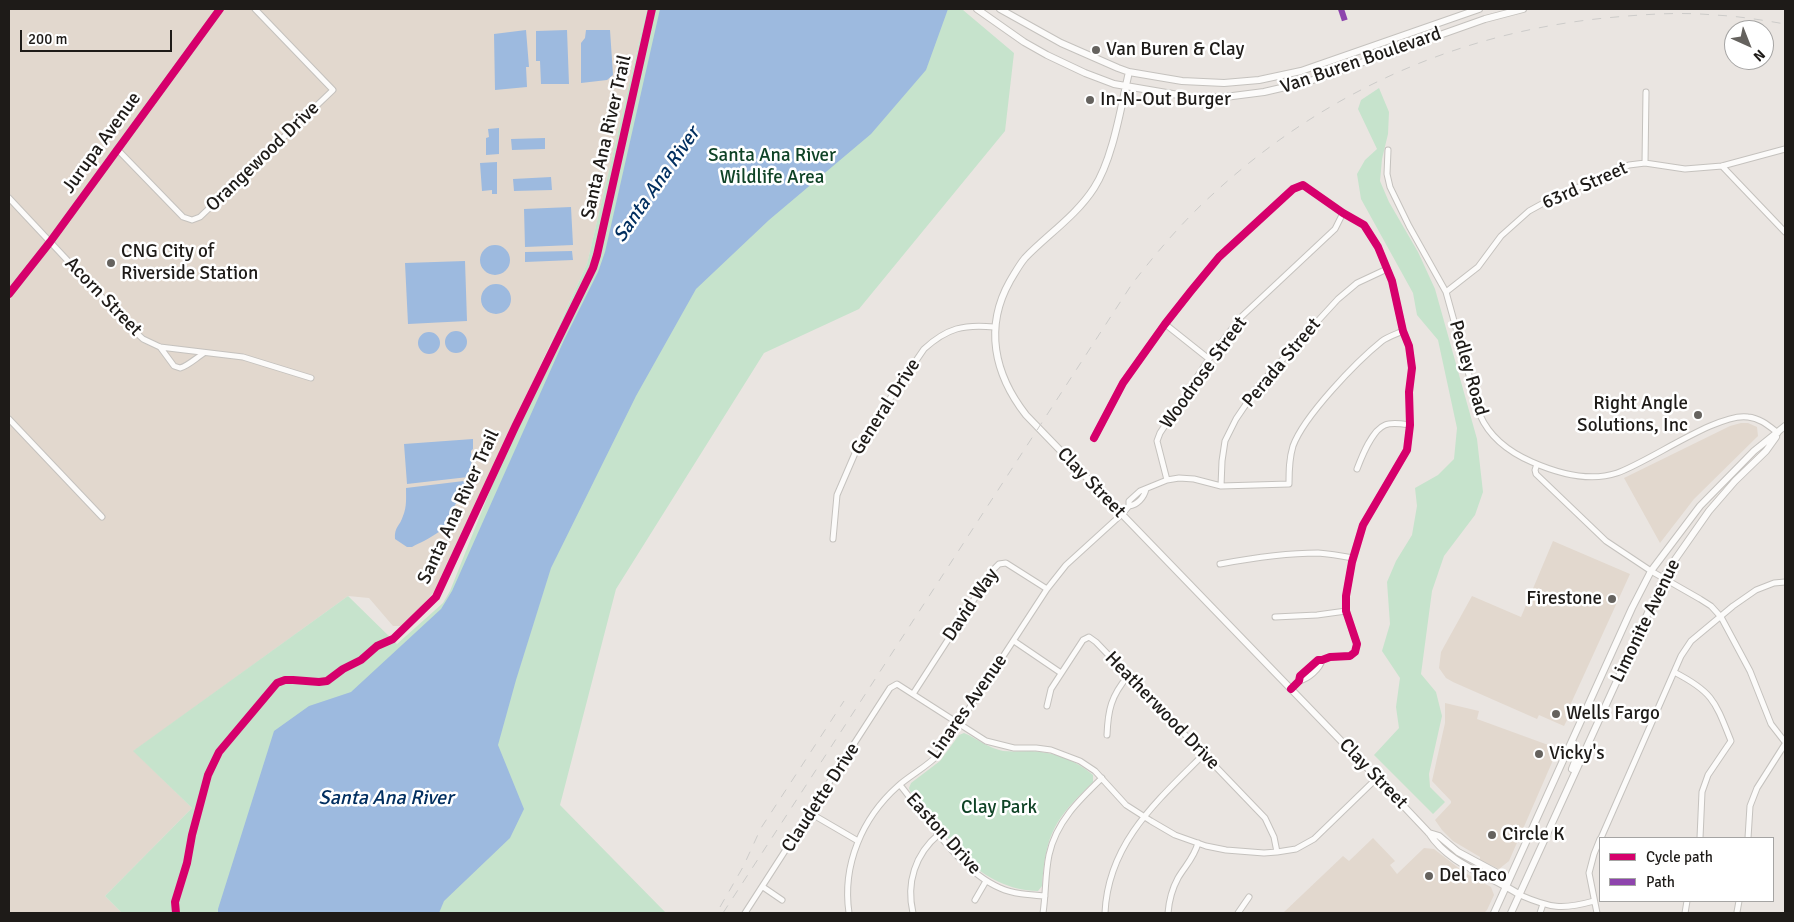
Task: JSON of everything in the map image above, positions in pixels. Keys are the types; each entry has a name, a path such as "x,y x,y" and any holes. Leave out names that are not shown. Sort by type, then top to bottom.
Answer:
{"main road":[{"name":"Jurupa Avenue","path":"9,294 50,242 220,9"},
{"name":"Van Buren Boulevard","path":"977,9 1008,32 1047,56 1087,74 1126,87 1190,97 1225,97 1264,92 1307,82 1485,18 1522,9"},
{"name":"Van Buren Boulevard","path":"1000,9 1060,43 1129,72 1182,81 1211,83 1258,80 1301,71 1479,9"},
{"name":"Clay Street","path":"1129,72 1108,156 1097,183 1082,204 1021,263 1006,289 994,327 998,362 1008,388 1018,405 1377,778 1429,833 1434,841 1458,861 1520,895"},
{"name":"Limonite Avenue","path":"1494,913 1632,608 1651,571 1700,506 1754,451 1785,426"},
{"name":"Limonite Avenue","path":"1511,913 1663,578 1684,544 1708,511 1766,451 1778,433"},
{"path":"1553,821 1553,811 1578,754 1577,748 1572,741"}],"street":[{"name":"Orangewood Drive","path":"118,149 183,217 192,220 200,218 333,90 255,9"},
{"path":"1644,163 1646,92"},
{"name":"63rd Street","path":"1446,292 1478,266 1504,233 1529,211 1629,165 1644,163 1685,169 1722,166 1785,149"},
{"name":"Pedley Road","path":"1388,150 1387,174 1390,187 1446,292 1480,415 1486,428 1510,450 1537,464 1556,471 1592,476 1616,473 1715,424 1737,416 1749,417 1762,422 1778,433"},
{"path":"1722,166 1785,232"},
{"path":"1094,438 1123,384 1165,324 1219,257 1293,189 1303,185 1364,225 1378,247 1392,281 1402,331 1409,346 1412,368 1408,392 1410,425 1407,450 1363,526 1354,558 1346,596 1346,611 1357,644 1356,652 1350,656 1318,660 1300,676 1299,681 1291,689"},
{"name":"Acorn Street","path":"9,198 136,332 150,343 160,347 243,357 311,378"},
{"name":"Woodrose Street","path":"1167,480 1157,441 1160,433 1209,359 1240,318 1335,229 1343,213"},
{"name":"Perada Street","path":"1220,486 1225,441 1236,419 1258,385 1338,299 1358,283 1387,270"},
{"path":"1165,324 1209,359"},
{"name":"General Drive","path":"833,539 837,495 859,444 924,349 941,335 958,327 969,325 994,327"},
{"path":"1167,480 1179,478 1194,479 1220,486 1289,484 1289,461 1300,432 1350,370 1383,340 1402,331"},
{"name":"Acorn Street","path":"160,347 174,366 180,368 187,366 193,359 204,353"},
{"path":"9,419 102,517"},
{"path":"1357,469 1367,446 1379,429 1386,424 1410,425"},
{"path":"1537,464 1536,474 1606,541 1651,571 1705,602 1720,616 1750,671 1771,724 1785,743 1757,788 1750,806 1748,837"},
{"name":"Linares Avenue","path":"850,913 849,880 852,860 858,840 875,810 900,785 933,761 960,724 1047,590 1066,565 1122,514 1129,501 1140,491 1167,480"},
{"path":"1220,564 1252,558 1297,554 1320,554 1354,558"},
{"name":"David Way","path":"913,694 993,570 999,564 1006,563 1047,590"},
{"path":"1601,837 1681,656 1691,641 1720,616 1756,590 1774,583 1785,582"},
{"path":"1275,617 1317,615 1346,611"},
{"name":"Heatherwood Drive","path":"1047,706 1051,689 1061,672 1083,640 1089,637 1096,642 1265,818 1274,837 1277,852"},
{"path":"1014,641 1061,672"},
{"path":"1674,672 1698,684 1712,698 1731,741 1708,775 1702,792 1700,837"},
{"path":"1107,735 1109,706 1116,692 1128,676"},
{"name":"Claudette Drive","path":"745,913 763,888 890,688 897,684 913,694"},
{"path":"913,694 992,744 1058,752 1080,761 1095,771 1126,804 1144,817 1175,835 1198,844 1226,850 1277,852 1296,848 1314,839 1377,778"},
{"path":"1105,913 1108,883 1116,861 1144,817 1163,794 1204,754"},
{"path":"1043,913 1049,854 1062,822 1102,778"},
{"name":"Easton Drive","path":"900,785 965,865 986,881 1001,889 1015,893 1044,896"},
{"path":"810,813 858,840"},
{"path":"912,913 910,888 915,866 926,848 939,834"},
{"path":"1597,913 1589,873 1599,842"},
{"path":"1168,913 1173,888 1192,858 1198,844"},
{"path":"1594,854 1599,855"},
{"path":"975,900 986,881"},
{"path":"763,888 782,900"},
{"name":"Clay Street","path":"1520,895 1560,908 1594,902"},
{"path":"1238,913 1249,897"},
{"path":"1737,912 1739,902"},
{"path":"1540,913 1543,904"}],"shaded area":[{"path":"9,9 647,9 587,264 439,586 404,626 393,626 369,598 348,596 134,751 192,808 105,896 122,913 9,913"},
{"path":"1748,423 1757,427 1758,436 1694,499 1660,543 1624,478 1730,426"},
{"path":"1553,541 1630,574 1565,716 1568,718 1564,726 1539,715 1537,719 1453,682 1446,678 1439,668 1441,652 1472,596 1521,617"},
{"path":"1445,703 1479,711 1477,719 1551,746 1557,751 1509,861 1499,869 1480,860 1480,857 1453,841 1435,820 1451,803 1432,781 1445,723"},
{"path":"1373,838 1395,861 1390,865 1397,874 1424,848 1434,849 1465,873 1491,887 1494,895 1487,910 1484,913 1283,913 1343,856 1349,861"}],"green space":[{"name":"Santa Ana River Wildlife Area","path":"647,9 965,9 963,10 1014,53 1005,131 859,309 764,353 616,589 560,805 666,913 122,913 105,896 192,808 133,751 348,596 397,644 443,603 450,591 532,385 587,264"},
{"path":"1379,88 1389,112 1388,134 1382,159 1380,181 1389,202 1418,252 1435,289 1477,439 1483,492 1475,515 1444,556 1432,591 1421,674 1436,692 1442,716 1429,774 1430,787 1445,802 1433,814 1374,755 1399,728 1396,707 1400,678 1382,651 1390,624 1387,582 1396,561 1412,535 1417,506 1415,488 1438,475 1454,459 1457,428 1438,340 1417,315 1413,293 1361,199 1357,174 1365,160 1377,149 1358,109 1361,100"},
{"name":"Clay Park","path":"964,733 998,750 1031,751 1056,755 1072,761 1093,775 1093,782 1070,806 1055,828 1046,852 1042,886 1038,891 1008,886 973,866 965,859 910,791 911,783 940,761 959,735"}],"water":[{"name":"Santa Ana River","path":"660,9 948,9 926,70 871,134 769,220 696,289 636,396 551,568 516,680 498,745 524,809 510,838 444,901 439,913 218,913 274,731 309,706 351,692 441,609 452,591 564,340 598,272 605,252"},
{"path":"526,30 529,67 526,67 527,87 495,90 494,34"},
{"path":"567,30 569,84 541,84 540,61 536,61 536,31"},
{"path":"586,30 610,30 613,75 607,80 581,83 581,43 585,38"},
{"path":"499,128 499,154 486,155 486,138 489,137 488,129"},
{"path":"545,138 545,149 512,150 511,139"},
{"path":"497,162 497,194 492,194 492,190 482,191 480,163"},
{"path":"551,177 552,190 514,191 513,179"},
{"path":"571,207 573,245 525,247 524,209"},
{"path":"495,245 505,250 510,260 505,270 495,275 485,270 480,260 485,250"},
{"path":"572,251 573,260 525,262 525,252"},
{"path":"465,261 467,321 408,324 405,263"},
{"path":"496,284 502,285 510,293 510,305 502,313 496,314 490,313 482,305 481,299 482,293 490,285"},
{"path":"456,331 464,334 467,342 464,350 456,353 448,350 445,342 448,334"},
{"path":"429,332 437,335 440,343 437,351 429,354 421,351 418,343 421,335"},
{"path":"473,439 472,461 468,477 407,484 404,444"},
{"path":"472,480 453,508 453,515 450,521 439,532 412,547 407,547 395,539 396,529 405,509 406,488"}],"railway":[{"path":"723,913 1132,284 1191,215 1257,157 1302,124 1350,96 1400,71 1451,51 1505,36 1560,24 1616,17 1665,14 1732,16 1785,24"},
{"path":"720,907 743,867 761,828 844,701"}],"marked path":[{"path":"1341,9 1345,21"}],"cycle path":[{"path":"9,294 50,242 220,9"},
{"name":"Santa Ana River Trail","path":"176,913 175,902 187,863 192,835 208,775 219,752 277,683 285,680 327,681 343,669 361,660 377,646 393,639 436,597 515,427 593,268 652,9"},
{"path":"1094,438 1123,383 1191,291 1219,257 1293,189 1303,185 1364,225 1378,247 1392,281 1403,331 1409,346 1412,368 1409,392 1410,425 1407,450 1363,525 1352,562 1346,596 1346,611 1357,644 1355,652 1350,656 1318,660 1300,676 1299,681 1291,689"}],"place":[{"name":"Van Buren & Clay","path":"1096,50"},
{"name":"In-N-Out Burger","path":"1090,100"},
{"name":"CNG City of Riverside Station","path":"111,263"},
{"name":"Right Angle Solutions, Inc","path":"1698,415"},
{"name":"Firestone","path":"1612,599"},
{"name":"Wells Fargo","path":"1556,714"},
{"name":"Vicky's","path":"1539,754"},
{"name":"Circle K","path":"1492,835"},
{"name":"Del Taco","path":"1429,876"}]}
